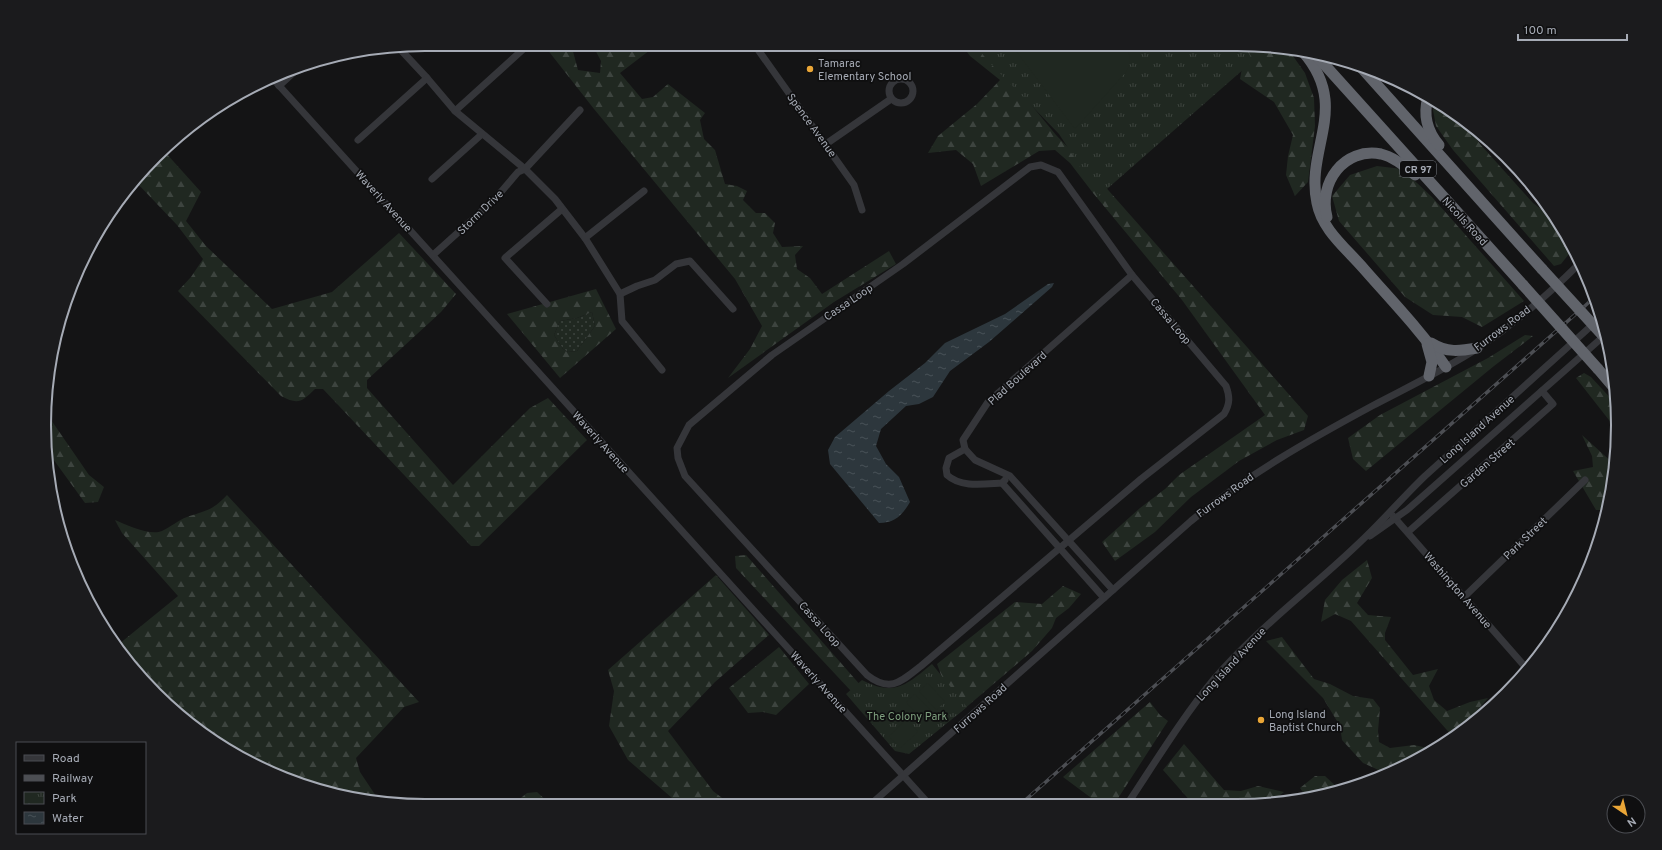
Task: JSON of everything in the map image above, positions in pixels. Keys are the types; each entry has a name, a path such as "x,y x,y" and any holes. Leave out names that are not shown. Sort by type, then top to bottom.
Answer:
{"highway":[{"path":"1307,57 1316,71 1326,102 1326,114 1316,170 1315,192 1318,210 1323,222 1426,340 1446,367"},
{"name":"Nicolls Road","path":"1321,61 1608,381"},
{"name":"CR 97","path":"1368,75 1599,331"},
{"path":"1427,103 1426,115 1430,132 1468,186"},
{"path":"1335,236 1328,220 1324,205 1324,197 1328,183 1332,176 1341,166 1355,157 1381,154 1397,161 1448,203"},
{"path":"1426,340 1442,349 1452,351 1477,348"},
{"path":"1426,340 1432,362 1430,376"}],"street":[{"path":"455,111 521,51"},
{"name":"Spence Avenue","path":"759,51 854,185 862,210"},
{"path":"403,52 455,111 525,168 555,199 585,238 620,294 622,321 662,370"},
{"path":"279,86 289,76"},
{"path":"358,140 427,78"},
{"name":"Waverly Avenue","path":"276,82 926,799"},
{"path":"826,144 891,99"},
{"name":"Storm Drive","path":"433,255 495,199 518,172 525,168 580,110"},
{"path":"432,179 482,134"},
{"name":"Cassa Loop","path":"1041,165 1058,172 1132,275 1226,386 1230,397 1229,406 1224,414 1141,479 1069,540 900,682 885,685 874,681 866,675 685,476 678,458 677,448 689,425 772,355 903,264 1030,167 1041,165"},
{"path":"585,238 644,192"},
{"path":"547,304 505,258 562,209"},
{"path":"620,294 655,280 676,264 690,261 733,309"},
{"name":"Furrows Road","path":"877,799 1196,517 1246,479 1292,451 1430,376 1477,348 1511,324 1575,267"},
{"name":"Plad Boulevard","path":"965,449 963,440 988,402 1132,275"},
{"name":"Long Island Avenue","path":"1131,799 1184,718 1224,668 1260,632 1358,544 1389,511 1596,321"},
{"name":"Long Island Avenue","path":"1358,544 1396,519 1601,339"},
{"name":"Garden Street","path":"1408,532 1553,404 1542,391"},
{"path":"1010,476 1002,483 970,484 952,479 947,475 946,468 949,458 965,449 975,460 1010,476 1113,590"},
{"name":"Park Street","path":"1464,597 1585,480"},
{"path":"1002,483 1104,598"},
{"name":"Washington Avenue","path":"1389,511 1524,665"}],"green space":[{"path":"548,51 573,51 578,70 600,73 601,61 596,51 649,51 620,73 642,99 653,97 668,84 705,113 700,120 704,139 715,150 725,184 737,186 747,191 743,200 756,213 765,213 775,223 773,233 782,247 803,246 795,255 797,269 810,278 822,294 889,251 896,264 834,302 728,378 750,349 762,326 735,279 594,109"},
{"path":"966,51 987,51 1056,135 1094,174 1308,416 1304,430 1277,440 1239,461 1191,497 1155,532 1115,561 1102,542 1140,508 1165,489 1179,475 1265,415 1182,300 1070,163 1055,150 1039,151 981,186 973,164 956,150 928,153 938,136 977,104 1000,80 970,56"},
{"path":"980,51 1237,51 1248,51 1253,61 1099,196 1059,134"},
{"path":"1016,51 1128,51 1130,62 1126,72 1075,129"},
{"path":"1245,52 1292,55 1305,73 1314,98 1315,126 1308,182 1295,196 1286,175 1288,156 1293,135 1274,102 1240,79"},
{"path":"1434,107 1475,136 1533,203 1544,211 1569,254 1561,264 1554,266 1453,150 1436,126"},
{"path":"167,155 201,192 186,221 206,246 272,309 332,292 399,233 456,294 441,312 367,380 367,388 453,485 530,408 548,398 587,440 479,546 471,546 323,389 315,389 307,397 300,401 292,401 281,396 178,291 191,277 203,259 177,225 138,185"},
{"path":"1377,166 1402,169 1432,197 1524,301 1482,327 1462,317 1433,315 1405,297 1339,221 1332,196 1350,175"},
{"path":"596,289 616,329 560,378 507,314","holes":["592,312 595,326 577,351 568,352 563,349 554,335 560,321 577,318"]},
{"path":"592,312 595,326 577,351 568,352 563,349 554,335 560,321 577,318"},
{"path":"1525,335 1533,336 1366,471 1353,459 1348,438 1380,415 1488,358"},
{"path":"1584,373 1591,377 1610,397 1611,422 1576,378"},
{"path":"51,420 89,475 104,487 98,502 85,503 53,459"},
{"path":"1582,435 1609,460 1601,510 1596,510 1573,471 1593,467 1592,456"},
{"path":"227,495 419,702 404,707 356,758 360,772 376,796 352,792 305,779 282,771 238,749 197,722 178,706 144,672 121,643 178,596 122,533 115,520 145,531 157,532 162,531 184,518 209,509"},
{"path":"746,555 884,712 879,721 736,568 735,556"},
{"path":"1367,560 1372,578 1357,603 1368,615 1391,617 1385,633 1385,640 1413,675 1438,669 1429,686 1434,700 1447,711 1470,702 1488,698 1473,715 1449,733 1351,621 1335,614 1321,622 1325,600 1342,580"},
{"path":"716,575 769,635 715,682 668,731 713,791 723,799 673,799 628,760 609,726 614,691 608,670"},
{"path":"1063,586 1081,594 1069,608 1056,618 1052,628 1032,651 956,716 937,664 1015,602 1042,604"},
{"path":"1282,637 1314,679 1330,684 1353,696 1373,699 1380,708 1378,731 1379,742 1390,748 1414,745 1426,748 1380,771 1363,763 1342,740 1340,726 1323,698 1266,641"},
{"path":"779,647 809,684 776,715 763,712 748,713 729,688"},
{"name":"The Colony Park","path":"932,664 967,707 909,754 895,751 846,694 862,680 883,688 900,686 915,678"},
{"path":"928,683 945,702 936,710 919,691"},
{"path":"915,694 933,713 924,721 906,702"},
{"path":"1150,702 1160,715 1168,721 1118,799 1093,799 1063,777"},
{"path":"907,719 918,732 900,748 889,736"},
{"path":"1184,744 1224,790 1241,791 1258,786 1284,792 1278,797 1261,798 1188,799 1163,770"},
{"path":"1315,776 1325,776 1335,786 1303,793 1300,788"},
{"path":"537,792 545,799 520,799 527,793"}],"water":[{"path":"1054,283 1052,287 989,342 950,371 933,397 919,404 906,406 881,429 876,446 886,464 899,477 910,502 901,515 897,518 889,522 879,523 830,464 828,450 835,437 889,391 925,363 945,343 1005,314 1048,284"}],"railway":[{"path":"1027,799 1590,302"}],"place":[{"name":"Tamarac Elementary School","path":"810,69"},
{"name":"Long Island Baptist Church","path":"1261,720"}]}
